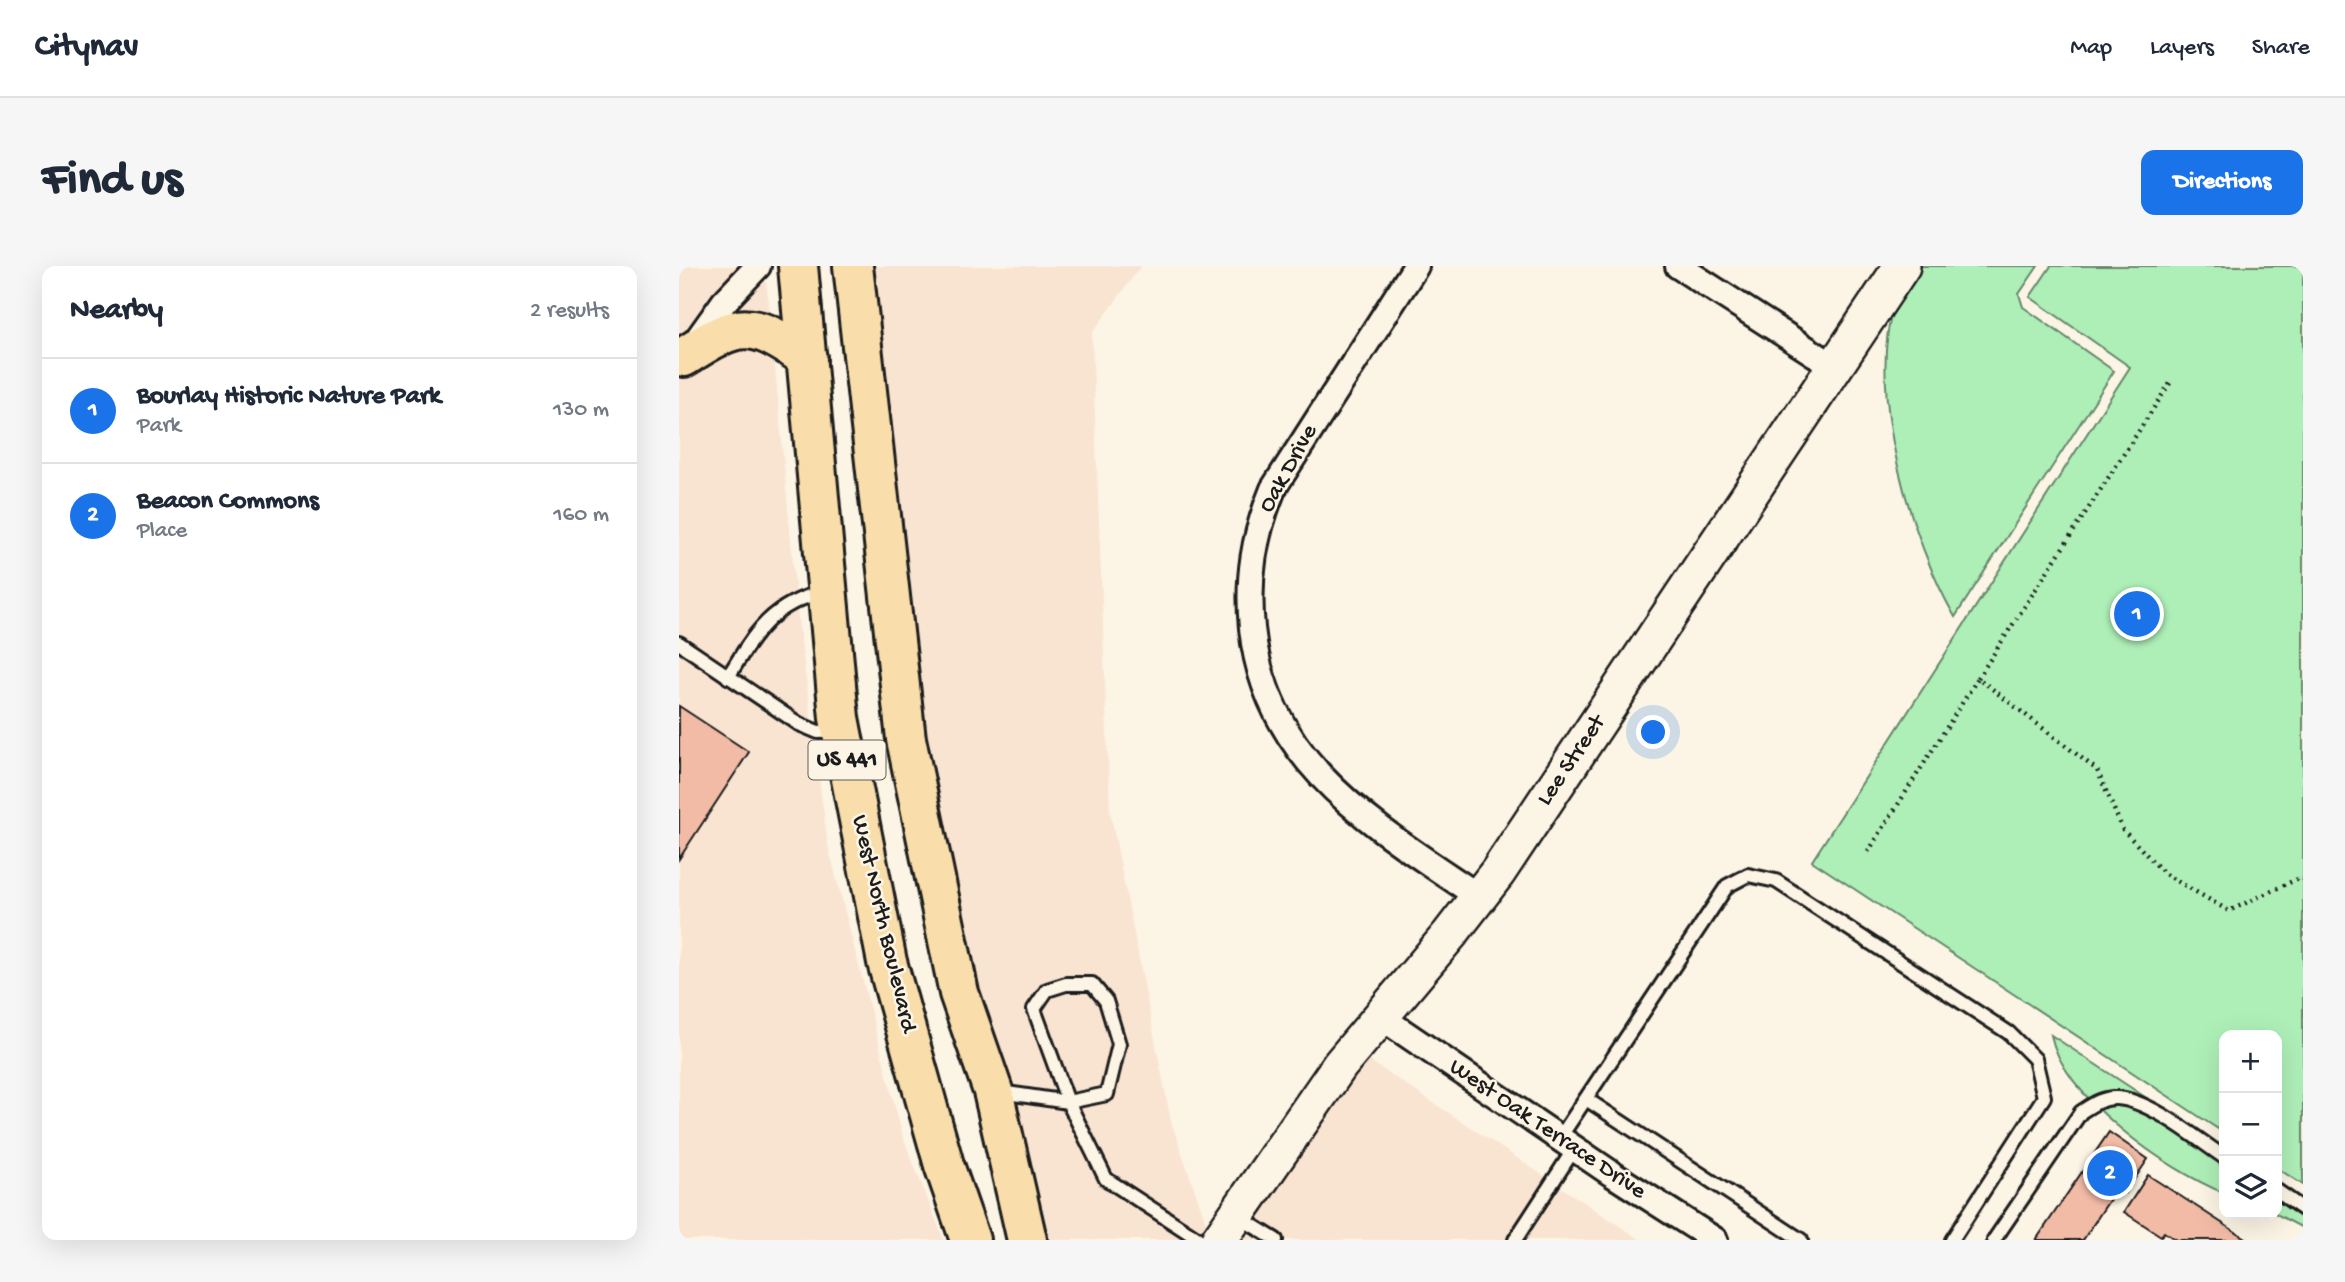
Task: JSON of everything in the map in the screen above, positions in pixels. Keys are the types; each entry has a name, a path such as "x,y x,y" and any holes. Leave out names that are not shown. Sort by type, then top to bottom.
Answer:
{"main road":[{"name":"West North Boulevard","path":"798,266 841,731 887,962 944,1165 970,1240"},
{"name":"US 441","path":"853,266 906,739 959,993 993,1091 1027,1240"},
{"path":"682,361 730,331 757,329 771,333 807,358"}],"street":[{"path":"682,361 724,302 758,266"},
{"name":"Oak Drive","path":"1416,266 1273,489 1258,527 1252,558 1250,603 1254,649 1266,693 1280,724 1301,755 1374,825 1479,897"},
{"path":"1678,266 1835,367"},
{"name":"Lee Street","path":"1227,1228 1340,1065 1479,897 1902,266"},
{"name":"West Oak Terrace Drive","path":"1381,1017 1566,1144 1689,1233 1715,1240"}],"lane":[{"path":"728,677 753,636 772,617 800,597 827,591"},
{"path":"679,643 799,724 818,732 841,731"},
{"path":"1515,1240 1566,1144 1586,1099 1727,887 1748,875 1776,881 2009,1033 2035,1059 2044,1097 1952,1240"},
{"path":"993,1091 1068,1102 1107,1094 1119,1044 1105,1001 1092,984 1066,984 1047,990 1034,1009 1068,1102 1106,1179 1200,1240"},
{"path":"1994,1240 2081,1112 2097,1102 2116,1098 2137,1104 2222,1156"},
{"path":"1586,1099 1801,1240"},
{"path":"2282,1194 2303,1209"},
{"path":"1227,1228 1276,1240"}],"path":[{"path":"1868,852 2170,383"},
{"path":"1978,678 2023,710 2097,770 2123,830 2165,874 2229,911 2264,893 2299,878 2303,879"}],"shaded area":[{"path":"679,266 764,266 771,318 679,345"},
{"path":"868,266 1141,266 1092,334 1110,811 1171,1121 1209,1231 1203,1240 1043,1240 973,988 920,735"},
{"path":"732,345 774,354 798,618 828,845 903,1137 944,1240 679,1240 679,377"},
{"path":"1364,1057 1641,1240 1235,1240"}],"green space":[{"path":"1918,266 2038,266 2019,294 2023,307 2114,371 1955,617 1923,548 1909,507 1889,419 1887,337 1897,297"},
{"path":"2051,266 2303,266 2303,1185 2282,1171 2282,1030 2219,1030 2219,1130 1812,861 2130,367 2030,297"},
{"path":"2051,1035 2219,1146 2219,1191 2175,1167 2121,1129 2096,1107 2075,1083 2060,1059"},
{"path":"2282,1187 2303,1201 2303,1228 2282,1217"}],"building":[{"path":"679,706 749,752 679,859"},
{"path":"2109,1132 2148,1159 2125,1193 2118,1187 2083,1240 2036,1240"},
{"path":"2148,1175 2248,1240 2176,1240 2164,1232 2161,1236 2124,1212"}],"place":[{"name":"Bourlay Historic Nature Park","path":"2137,614"},
{"name":"Beacon Commons","path":"2110,1173"}]}
